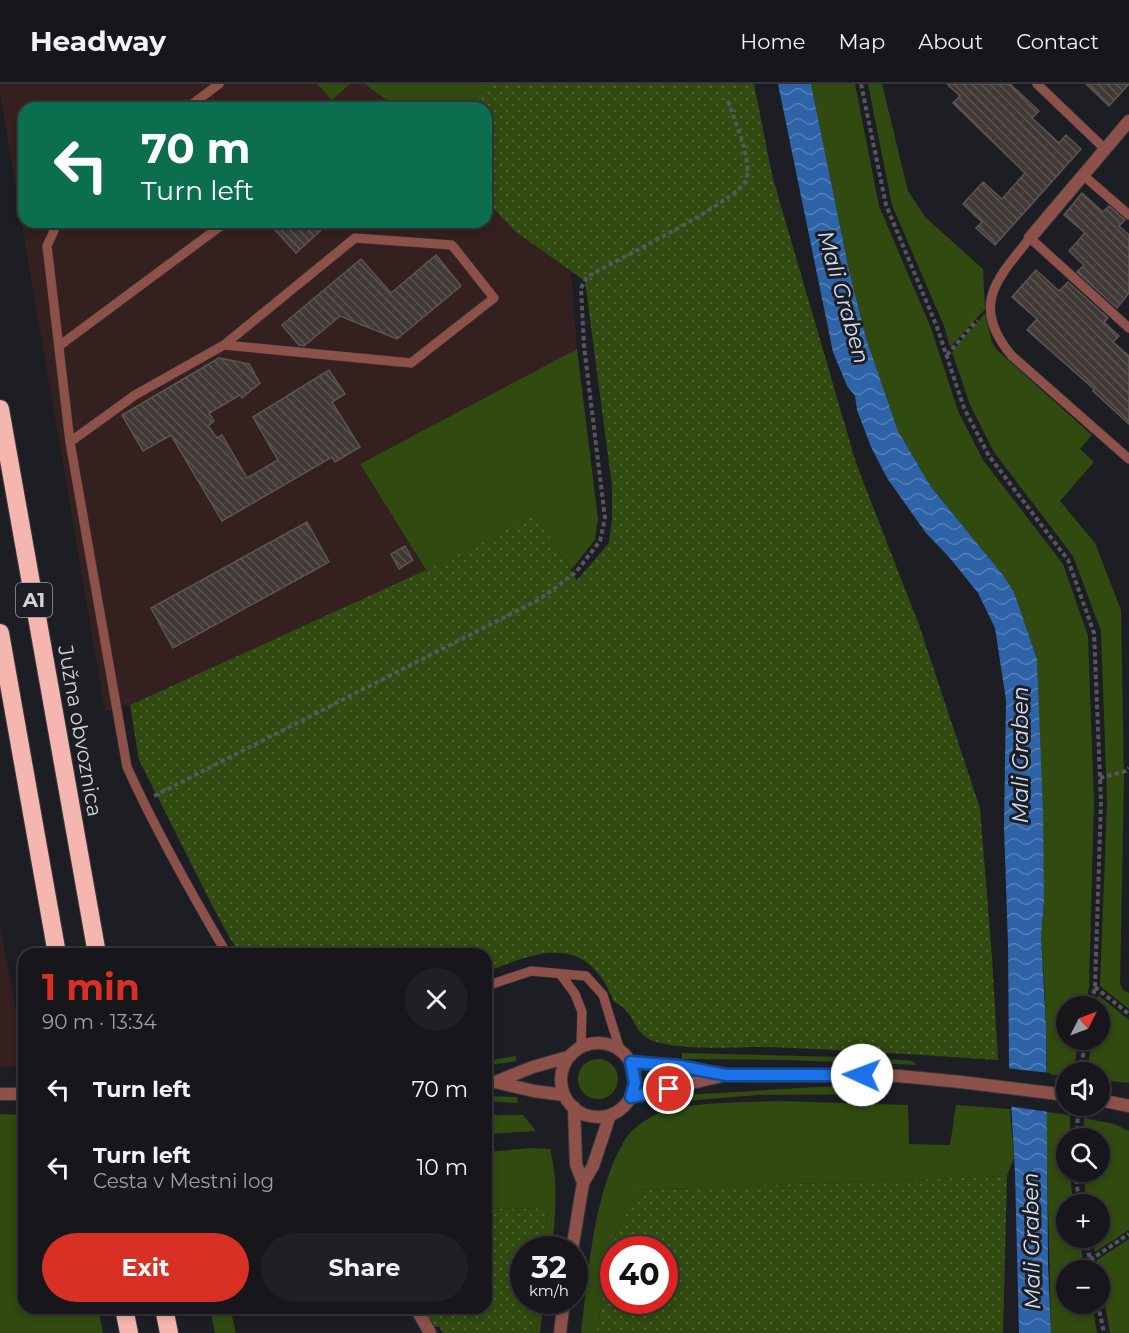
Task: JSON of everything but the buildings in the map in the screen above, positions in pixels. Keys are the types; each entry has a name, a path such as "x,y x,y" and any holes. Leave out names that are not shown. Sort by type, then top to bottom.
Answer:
{"highway":[{"name":"Južna obvoznica","path":"0,409 96,948"},
{"name":"A1","path":"0,633 56,948"},
{"path":"125,1314 129,1333"},
{"path":"165,1314 169,1333"}],"street":[{"path":"1030,238 1129,121"},
{"path":"492,1081 568,1057 581,1046 597,1042 620,1050 631,1062 635,1083 631,1097 619,1111 610,1115 595,1117 574,1107 564,1095 562,1088 562,1071 568,1057"},
{"path":"631,1062 679,1066 726,1075 899,1076 1056,1094"},
{"path":"631,1097 726,1075"},
{"path":"492,1082 564,1095"},
{"path":"0,1094 18,1094"},
{"path":"1110,1102 1129,1106"},
{"path":"574,1107 576,1164 583,1183"},
{"path":"574,1236 583,1183 593,1166 610,1115"},
{"path":"419,1314 430,1333"},
{"path":"560,1333 562,1314"}],"lane":[{"path":"195,102 219,84"},
{"path":"1037,84 1105,149"},
{"path":"1083,175 1129,215"},
{"path":"55,228 46,246 70,442 127,767 190,891 223,948"},
{"path":"59,346 218,228"},
{"path":"70,442 135,395 224,345 355,238 452,245 494,298 411,363 224,345"},
{"path":"1129,328 1030,238 1001,274 991,295 990,305 994,329 1011,355 1129,459"},
{"path":"492,984 531,971 586,976 603,995 620,1050"},
{"path":"561,975 575,994 582,1012 581,1046"}],"path":[{"path":"861,84 886,205 937,327 964,408 989,456 1068,560 1095,633 1100,778 1093,996"},
{"path":"143,801 540,598 576,572 600,542 605,518 584,346 581,288 586,276 710,210 737,192 746,180 748,168 728,100"},
{"path":"947,356 990,305"},
{"path":"1100,778 1126,771 1129,768"},
{"path":"1095,987 1129,1014"},
{"path":"1088,1248 1090,1260 1129,1234"},
{"path":"1100,1314 1104,1333"}],"shaded area":[{"path":"0,84 317,84 332,100 350,84 365,84 389,102 18,102 18,201"},
{"path":"492,207 516,232 571,271 577,349 360,464 426,570 130,705 105,711 23,228 492,228"},
{"path":"0,927 18,1021 18,1066 0,1067"}],"green space":[{"path":"317,84 350,84 332,100"},
{"path":"365,84 490,84 471,102 389,102"},
{"path":"490,84 754,84 772,175 856,463 919,625 980,808 998,1060 855,1051 769,1047 693,1047 663,1044 651,1040 640,1032 626,1010 614,1002 603,980 590,965 576,956 560,953 525,958 492,970 492,948 237,948 231,940 139,760 130,705 426,570 535,515 577,580 609,543 612,486 585,281 516,232 492,207 492,102 471,102"},
{"path":"811,84 855,84 879,206 931,328 958,411 983,460 1063,564 1088,636 1094,801 1089,987 1087,996 1056,996 1056,1050 1077,1050 1075,1062 1056,1062 1056,1075 1047,1074 1041,936 1044,902 1037,659 1014,592 1003,575 931,487 898,431 866,338 849,270"},
{"path":"868,84 882,84 908,191 925,217 983,269 985,309 950,347 944,326 892,205"},
{"path":"985,313 992,342 997,350 1092,435 1080,449 1094,462 1060,501 1095,543 1121,610 1124,777 1120,984 1123,990 1129,993 1129,1009 1100,986 1107,802 1101,631 1073,556 994,452 970,405 952,352"},
{"path":"577,349 598,519 595,540 571,570 535,516 426,570 360,464"},
{"path":"1110,1005 1129,1020 1129,1083 1110,1081 1110,1062 1089,1062 1090,1050 1110,1050"},
{"path":"682,1053 880,1058 912,1061 917,1065 682,1059"},
{"path":"516,1056 516,1061 492,1065 492,1060"},
{"path":"598,1059 612,1065 618,1079 612,1093 598,1099 584,1093 578,1079 584,1065"},
{"path":"835,1086 886,1089 881,1094 757,1095 685,1101 684,1095"},
{"path":"492,1096 517,1097 518,1103 492,1101"},
{"path":"777,1101 908,1105 909,1144 950,1145 956,1105 1010,1109 1014,1158 1007,1176 640,1190 615,1236 600,1236 600,1313 596,1333 581,1333 583,1314 588,1314 588,1275 600,1206 606,1182 626,1138 647,1119 668,1110 715,1104"},
{"path":"1046,1112 1056,1113 1056,1116 1070,1116 1070,1128 1056,1128 1056,1182 1071,1182 1072,1194 1056,1194 1056,1248 1081,1248 1083,1260 1056,1260 1056,1314 1094,1314 1097,1333 1051,1333"},
{"path":"0,1114 18,1115 18,1314 99,1314 103,1333 0,1333"},
{"path":"492,1115 523,1115 536,1131 492,1134"},
{"path":"1084,1118 1114,1124 1129,1131 1129,1230 1110,1242 1110,1194 1086,1194 1084,1182 1110,1182 1110,1128 1084,1128"},
{"path":"550,1149 555,1174 556,1199 553,1236 545,1236 548,1208 492,1209 492,1151"},
{"path":"1007,1176 1003,1333 596,1333 600,1313 678,1314 678,1236 615,1236 640,1190"},
{"path":"548,1208 545,1236 510,1236 510,1314 534,1314 532,1333 443,1333 439,1326 431,1328 424,1314 492,1314 492,1209"},
{"path":"1129,1239 1129,1333 1110,1333 1107,1314 1110,1314 1110,1260 1097,1260"},
{"path":"211,1314 231,1314 236,1333 215,1333"},
{"path":"534,1314 542,1314 540,1333 532,1333"}],"water":[{"name":"Mali Graben","path":"778,84 811,84 849,270 866,338 898,431 931,487 1003,575 1014,592 1037,659 1043,814 1044,902 1041,936 1046,1028 1048,1265 1051,1333 1019,1333 1015,1173 1009,1065 1004,826 1006,700 995,628 978,593 926,533 887,478 871,447 857,410 855,396 847,386 833,352"}],"pier":[{"path":"1006,1068 1050,1073 1049,1112 1008,1106"}],"route":[{"path":"669,1089 631,1097 635,1076 631,1062 679,1066 726,1075 862,1075"}]}
